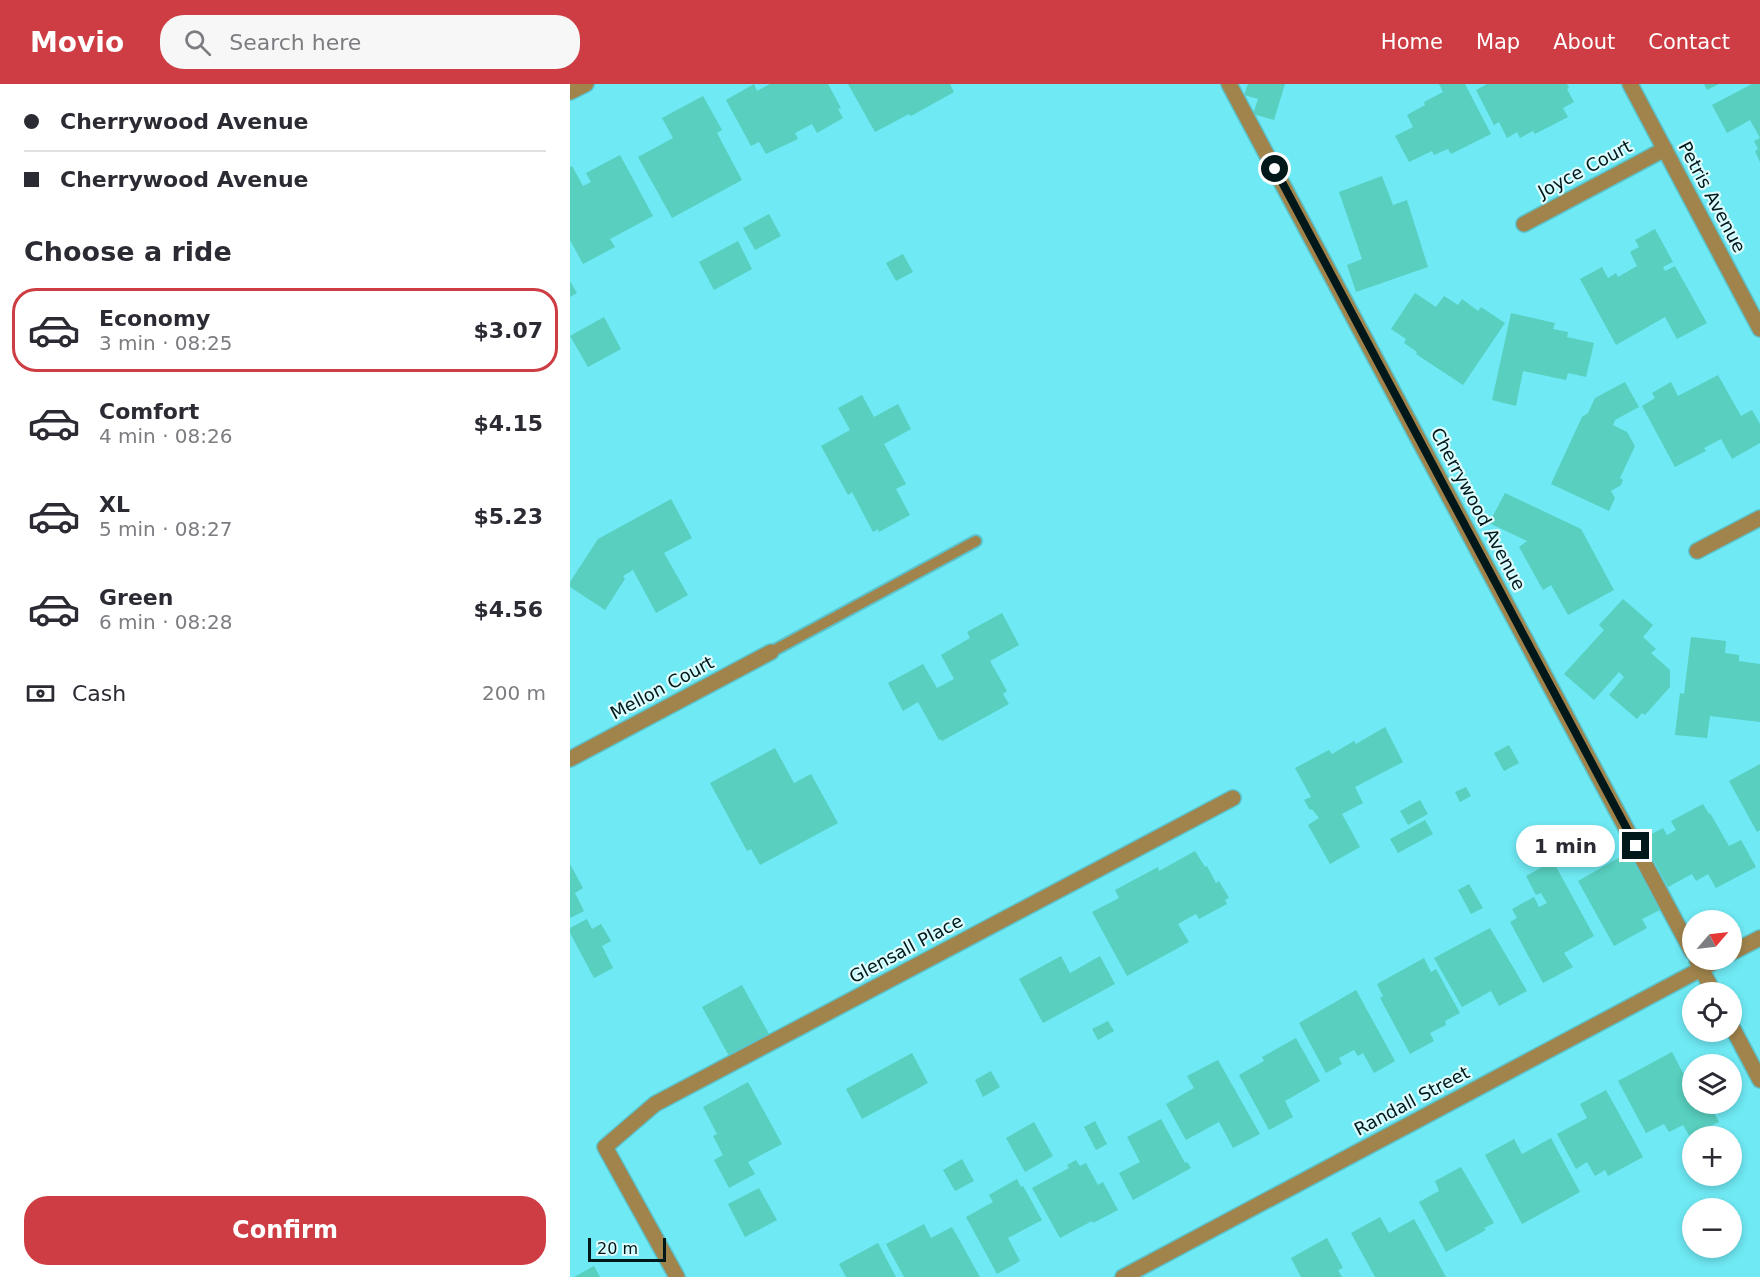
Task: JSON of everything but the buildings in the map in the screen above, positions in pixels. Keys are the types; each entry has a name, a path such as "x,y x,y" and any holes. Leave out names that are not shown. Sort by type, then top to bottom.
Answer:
{"street":[{"path":"570,92 586,84"},
{"name":"Cherrywood Avenue","path":"1230,84 1682,933"},
{"name":"Petris Avenue","path":"1630,84 1760,329"},
{"name":"Joyce Court","path":"1524,224 1665,149"},
{"path":"1697,551 1760,518"},
{"name":"Mellon Court","path":"570,759 771,652"},
{"name":"Glensall Place","path":"677,1277 605,1147 655,1104 1233,798"},
{"path":"1742,947 1760,938"},
{"name":"Randall Street","path":"1124,1277 1688,970"},
{"path":"1740,1042 1760,1080"}],"lane":[{"path":"771,652 976,541"}],"route":[{"path":"1275,169 1636,846"}]}
